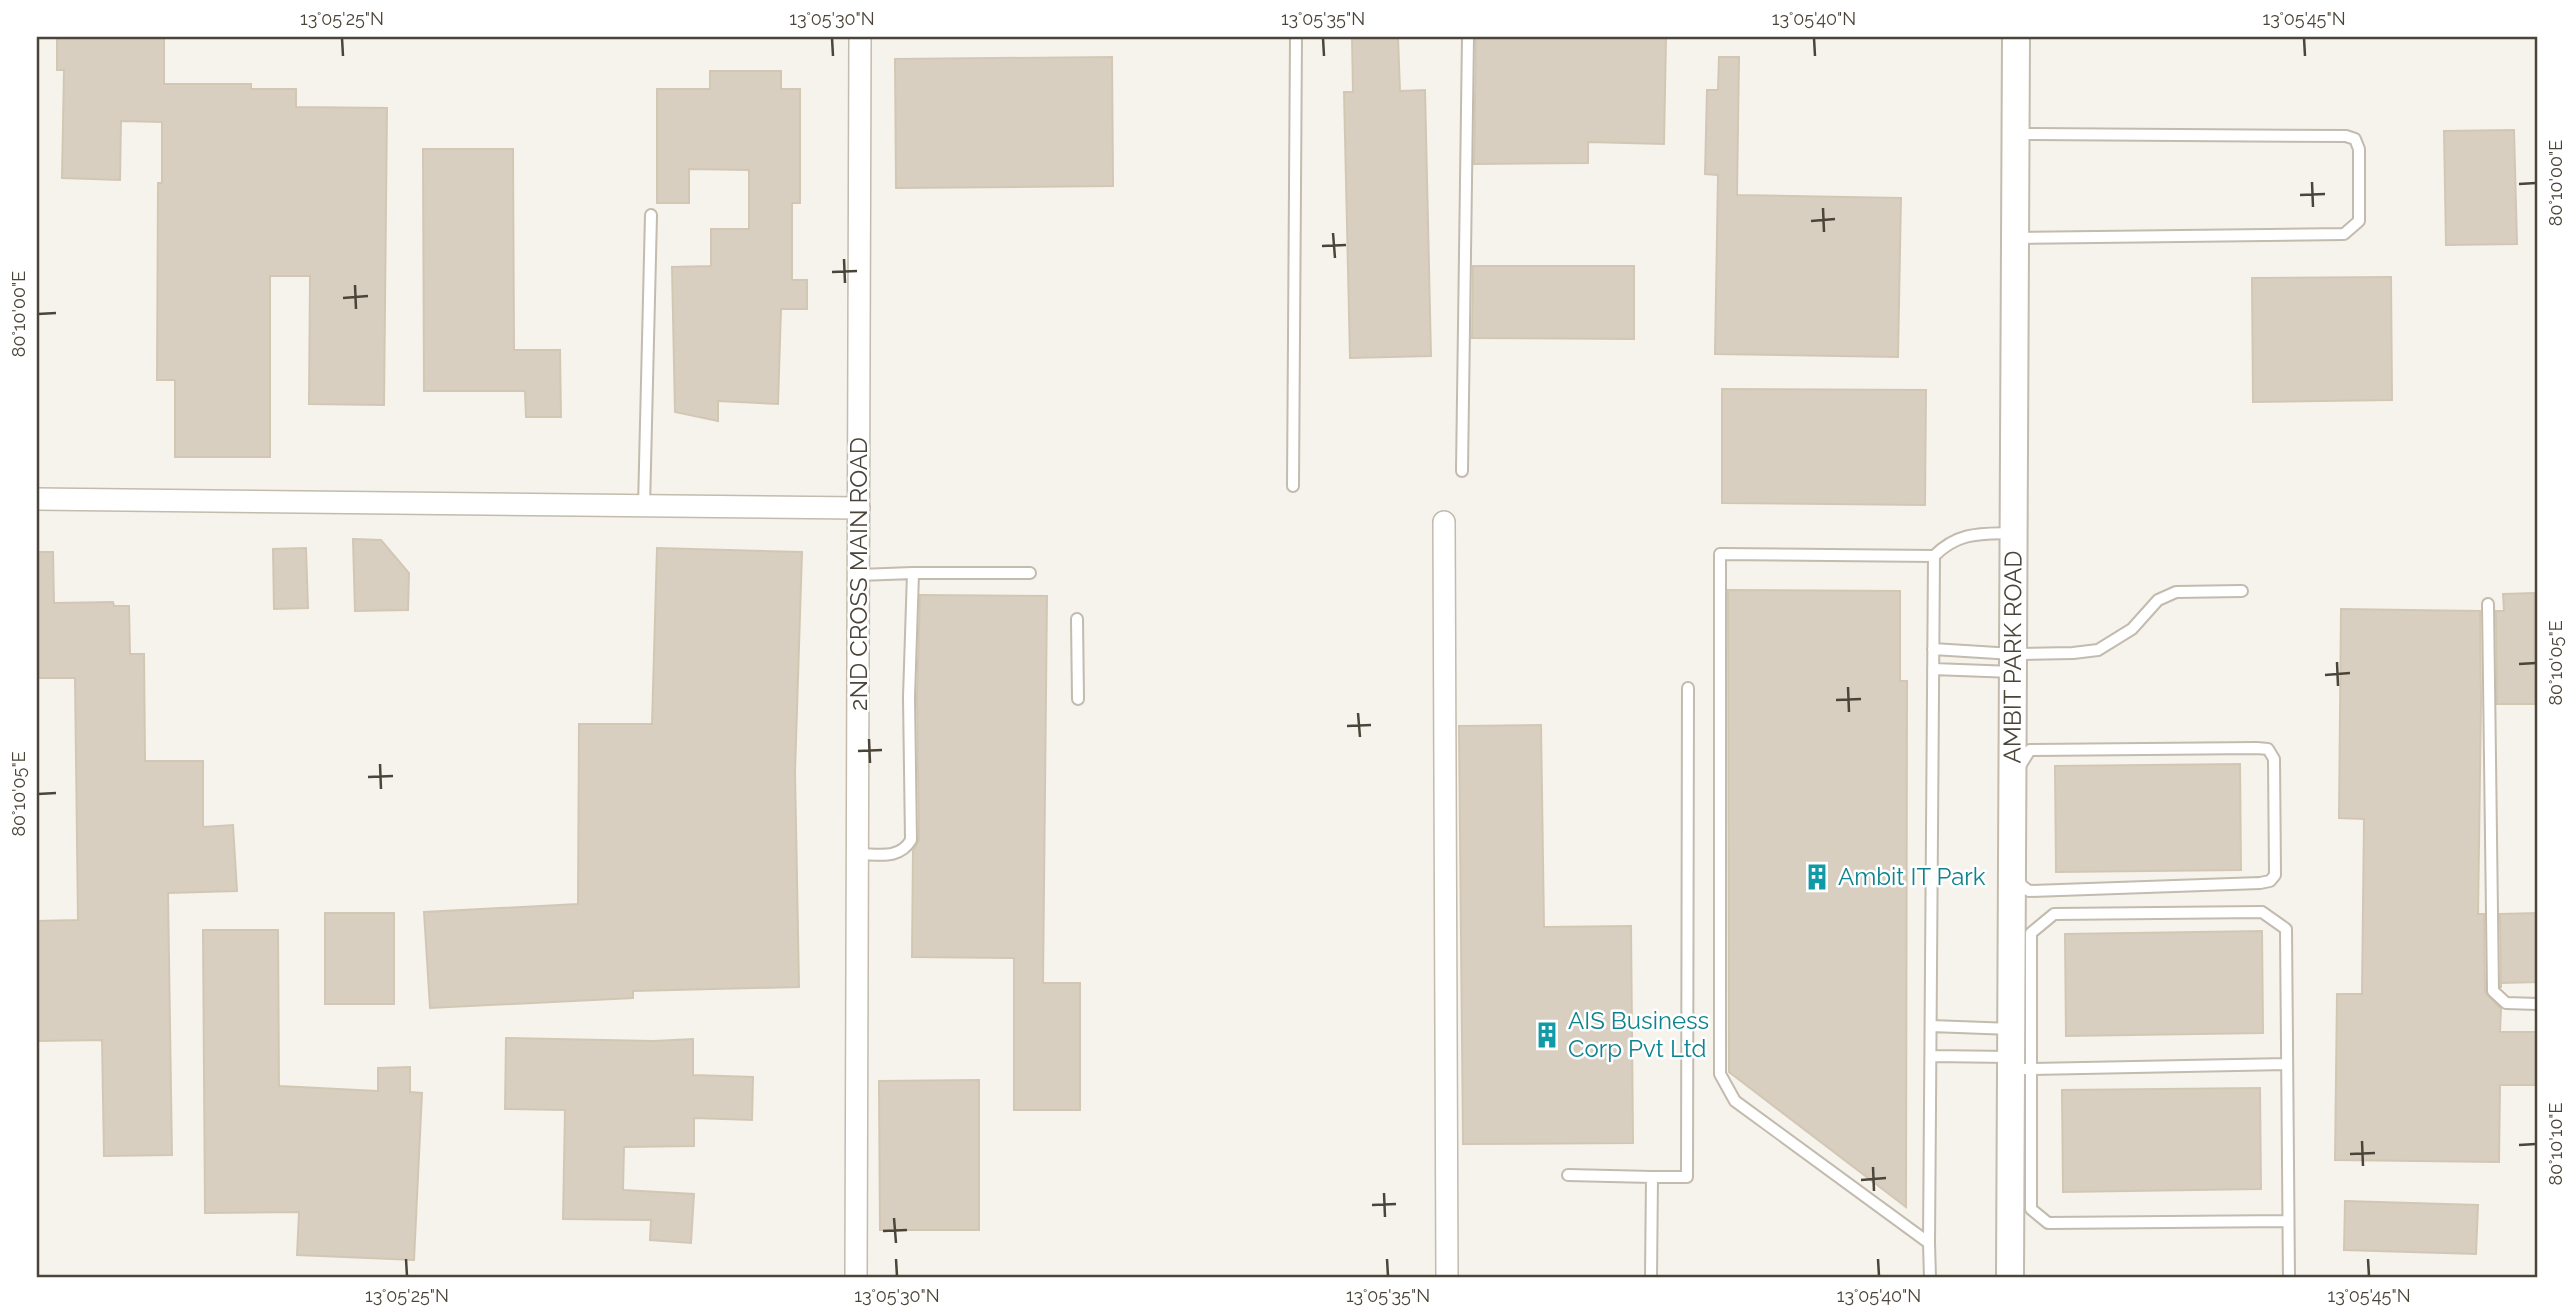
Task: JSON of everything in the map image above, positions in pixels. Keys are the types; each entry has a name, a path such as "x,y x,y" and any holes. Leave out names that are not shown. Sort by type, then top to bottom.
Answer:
{"street":[{"name":"2ND CROSS MAIN ROAD","path":"856,1278 860,37"},
{"name":"AMBIT PARK ROAD","path":"2010,1278 2018,1065 2012,1029 2016,796 2013,663 2016,37"},
{"path":"37,499 859,508"},
{"path":"1444,523 1447,1278"}],"lane":[{"path":"1293,486 1296,37"},
{"path":"1462,471 1468,37"},
{"path":"2015,238 2344,234 2359,221 2359,149 2355,139 2346,136 2016,134"},
{"path":"644,507 652,215"},
{"path":"1930,1278 1934,556 1946,544 1968,535 2014,533"},
{"path":"1929,1243 1735,1101 1720,1074 1720,554 1934,556"},
{"path":"858,854 897,854 905,850 911,840 909,697 912,572"},
{"path":"859,575 912,572 1030,573"},
{"path":"1933,669 2013,663 2098,650 2132,629 2158,600 2176,592 2242,591"},
{"path":"2488,604 2493,991 2506,1003 2538,1004"},
{"path":"1077,619 1079,699"},
{"path":"1933,649 2013,663"},
{"path":"1567,1175 1687,1177 1688,688"},
{"path":"2015,872 2021,885 2029,891 2270,881 2274,875 2274,759 2267,749 2257,748 2029,750 2019,768 2016,796"},
{"path":"2288,1221 2048,1223 2031,1209 2018,1065 2031,933 2054,914 2262,912 2286,929 2289,1278"},
{"path":"1931,1026 2012,1029"},
{"path":"1931,1056 2018,1065 2287,1065"},
{"path":"1651,1278 1652,1177"}],"building":[{"path":"57,37 164,37 164,84 251,84 251,89 296,89 296,107 387,108 384,405 309,404 310,276 270,276 270,457 175,457 175,380 157,380 158,183 162,183 162,122 121,121 120,180 62,178 64,70 57,70"},
{"path":"1352,37 1398,37 1400,91 1425,90 1431,356 1350,358 1344,92 1353,92"},
{"path":"1476,37 1666,37 1664,144 1588,142 1588,163 1474,164"},
{"path":"1112,57 1113,186 896,188 895,59"},
{"path":"1719,57 1739,57 1737,195 1901,198 1898,357 1715,354 1718,175 1705,174 1707,90 1718,90"},
{"path":"710,71 781,71 781,89 800,89 800,203 792,203 792,280 807,280 807,309 781,309 778,404 718,401 718,421 675,412 672,267 711,266 711,229 749,229 749,170 689,169 689,203 657,203 657,89 710,89"},
{"path":"2514,130 2517,244 2446,245 2444,131"},
{"path":"423,149 513,149 514,350 560,350 561,417 526,417 525,391 424,391"},
{"path":"1473,266 1634,266 1634,339 1472,338"},
{"path":"2391,277 2392,400 2253,402 2252,278"},
{"path":"1722,389 1926,390 1925,505 1722,503"},
{"path":"353,539 381,540 409,573 408,610 355,611"},
{"path":"306,548 308,608 274,609 273,549"},
{"path":"657,548 802,552 795,772 799,987 633,991 633,998 430,1008 424,912 578,904 579,724 652,724"},
{"path":"37,552 53,552 54,603 113,602 114,606 129,606 130,654 144,654 145,761 203,761 203,827 233,825 237,891 168,893 172,1155 104,1156 102,1040 37,1041 37,921 78,920 75,678 37,678"},
{"name":"Ambit IT Park","path":"1728,590 1900,591 1900,681 1907,681 1906,1207 1729,1072"},
{"path":"2534,593 2535,704 2497,704 2496,611 2504,611 2503,594"},
{"path":"920,595 1047,596 1043,983 1080,983 1080,1110 1014,1110 1014,958 912,957 913,851 919,840 917,697"},
{"path":"2341,609 2480,611 2478,914 2484,914 2485,992 2501,1009 2500,1032 2538,1032 2538,1085 2500,1085 2499,1162 2335,1160 2337,994 2362,994 2364,819 2339,818"},
{"name":"AIS Business Corp Pvt Ltd","path":"1541,725 1544,927 1631,926 1633,1143 1463,1144 1459,726"},
{"path":"2240,764 2241,870 2056,872 2055,766"},
{"path":"325,913 394,913 394,1004 325,1004"},
{"path":"2538,913 2538,982 2501,983 2501,988 2500,914"},
{"path":"203,930 278,930 279,1086 378,1091 378,1068 410,1067 410,1092 422,1093 414,1260 297,1255 299,1212 205,1213"},
{"path":"2262,931 2263,1033 2066,1036 2065,934"},
{"path":"506,1038 653,1041 693,1039 693,1075 753,1077 752,1120 694,1118 694,1146 624,1147 623,1190 694,1194 691,1243 650,1240 651,1220 563,1219 565,1110 505,1109"},
{"path":"979,1080 979,1230 880,1230 879,1081"},
{"path":"2260,1088 2261,1189 2063,1192 2062,1090"},
{"path":"2345,1201 2478,1205 2476,1254 2344,1250"}],"place":[{"name":"Ambit IT Park","path":"1817,877"},
{"name":"AIS Business Corp Pvt Ltd","path":"1547,1035"}]}
